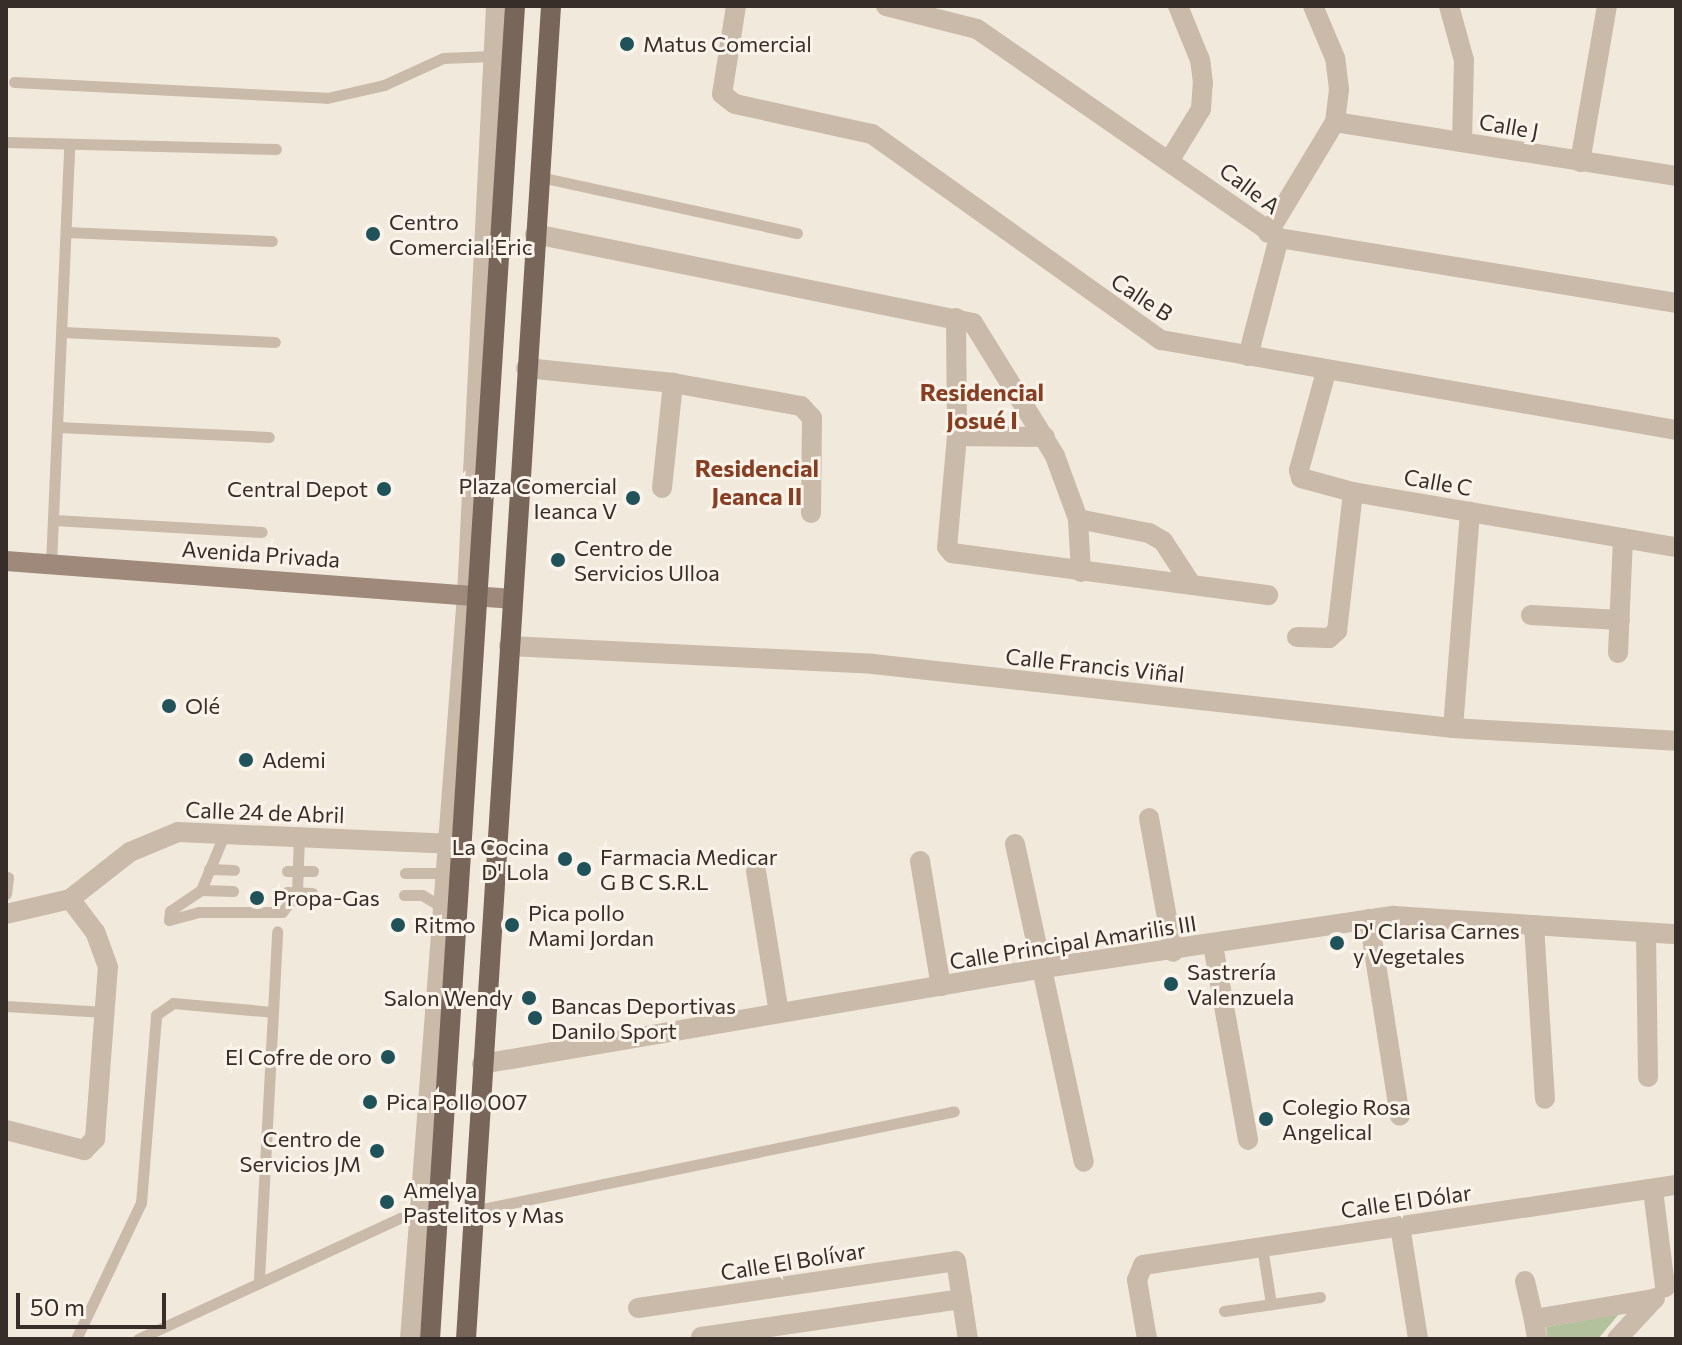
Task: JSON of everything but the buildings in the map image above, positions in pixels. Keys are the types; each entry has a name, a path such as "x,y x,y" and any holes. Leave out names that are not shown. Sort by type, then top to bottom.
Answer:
{"main road":[{"path":"430,1339 427,1206 515,6"},
{"path":"466,1339 551,6"},
{"name":"Avenida Privada","path":"6,561 513,599"}],"street":[{"path":"452,873 449,844 473,595 496,6"},
{"name":"Calle B","path":"736,6 721,77 722,94 735,104 872,134 1161,340 1326,372 1676,430"},
{"path":"1171,158 1201,109 1203,83 1178,6"},
{"path":"1248,356 1274,236 1335,122 1339,89 1335,58 1313,6"},
{"path":"1449,6 1464,60 1462,142"},
{"path":"1580,162 1607,6"},
{"name":"Calle A","path":"892,7 977,29 1171,158 1274,236 1676,303"},
{"name":"Calle J","path":"1335,122 1676,176"},
{"path":"535,234 956,318 979,329 1045,437 1078,519 1081,572"},
{"path":"956,318 957,436 947,547 952,553 1268,595"},
{"path":"526,368 673,383 808,410 811,513"},
{"name":"Calle C","path":"1326,372 1299,470 1301,478 1353,492 1676,547"},
{"path":"662,488 673,383"},
{"path":"957,436 1045,437"},
{"path":"1297,637 1329,638 1337,631 1353,492"},
{"path":"1453,728 1470,512"},
{"path":"1078,519 1149,533 1163,541 1191,584"},
{"path":"1618,653 1623,538"},
{"path":"1531,615 1620,620"},
{"name":"Calle Francis Viñal","path":"509,646 873,664 1453,728 1676,741"},
{"path":"1149,818 1173,952"},
{"name":"Calle 24 de Abril","path":"6,914 70,899 154,839 178,832 299,837 342,847 377,849 449,844"},
{"path":"1015,844 1084,1162"},
{"path":"920,861 941,986"},
{"path":"756,871 779,1013"},
{"path":"6,1130 84,1150 92,1145 108,967 103,949 70,899"},
{"name":"Calle Principal Amarilis III","path":"482,1064 1044,968 1173,952 1394,916 1676,934"},
{"path":"1369,919 1400,1116"},
{"path":"1534,925 1545,1099"},
{"path":"1646,933 1648,1077"},
{"path":"1213,945 1248,1140"},
{"name":"Calle El Dólar","path":"1147,1339 1137,1280 1143,1265 1676,1185"},
{"path":"1617,1339 1665,1287 1653,1190"},
{"path":"410,1339 427,1206"},
{"path":"1400,1226 1418,1339"},
{"name":"Calle El Bolívar","path":"638,1308 956,1261 962,1299"},
{"path":"1525,1281 1535,1329 1665,1287"},
{"path":"696,1301 701,1338 962,1299 968,1339"}],"lane":[{"path":"14,82 327,98 384,85 443,58 493,56"},
{"path":"6,142 276,149"},
{"path":"51,564 69,145"},
{"path":"540,177 797,233"},
{"path":"66,232 272,241"},
{"path":"62,332 275,342"},
{"path":"58,427 269,437"},
{"path":"54,520 262,532"},
{"path":"224,835 201,890 170,911 169,920 199,912 282,912 292,892 292,871 299,837"},
{"path":"209,869 234,870"},
{"path":"292,871 313,871"},
{"path":"405,873 452,873"},
{"path":"6,894 8,877"},
{"path":"201,890 233,891"},
{"path":"292,892 312,893"},
{"path":"404,895 422,895 450,911"},
{"path":"259,1279 277,931"},
{"path":"76,1339 141,1203 156,1015 173,1003 273,1012"},
{"path":"6,1006 105,1012"},
{"path":"472,1211 954,1111"},
{"path":"138,1339 259,1279 427,1206"},
{"path":"1262,1247 1271,1304"},
{"path":"1224,1311 1320,1297"}],"green space":[{"path":"1619,1314 1598,1339 1547,1339 1546,1327"}],"place":[{"name":"Matus Comercial","path":"627,44"},
{"name":"Centro Comercial Eric","path":"373,234"},
{"name":"Central Depot","path":"384,489"},
{"name":"Plaza Comercial Ieanca V","path":"633,498"},
{"name":"Centro de Servicios Ulloa","path":"558,560"},
{"name":"Olé","path":"169,706"},
{"name":"Ademi","path":"246,760"},
{"name":"La Cocina D' Lola","path":"565,859"},
{"name":"Farmacia Medicar G B C S.R.L","path":"584,869"},
{"name":"Propa-Gas","path":"257,898"},
{"name":"Ritmo","path":"398,925"},
{"name":"Pica pollo Mami Jordan","path":"512,925"},
{"name":"D' Clarisa Carnes y Vegetales","path":"1337,943"},
{"name":"Sastrería Valenzuela","path":"1171,984"},
{"name":"Salon Wendy","path":"529,998"},
{"name":"Bancas Deportivas Danilo Sport","path":"535,1018"},
{"name":"El Cofre de oro","path":"388,1057"},
{"name":"Pica Pollo 007","path":"370,1102"},
{"name":"Colegio Rosa Angelical","path":"1266,1119"},
{"name":"Centro de Servicios JM","path":"377,1151"},
{"name":"Amelya Pastelitos y Mas","path":"387,1202"}],"district":[{"name":"Residencial Josué I","path":"982,406"},
{"name":"Residencial Jeanca II","path":"757,482"}]}
